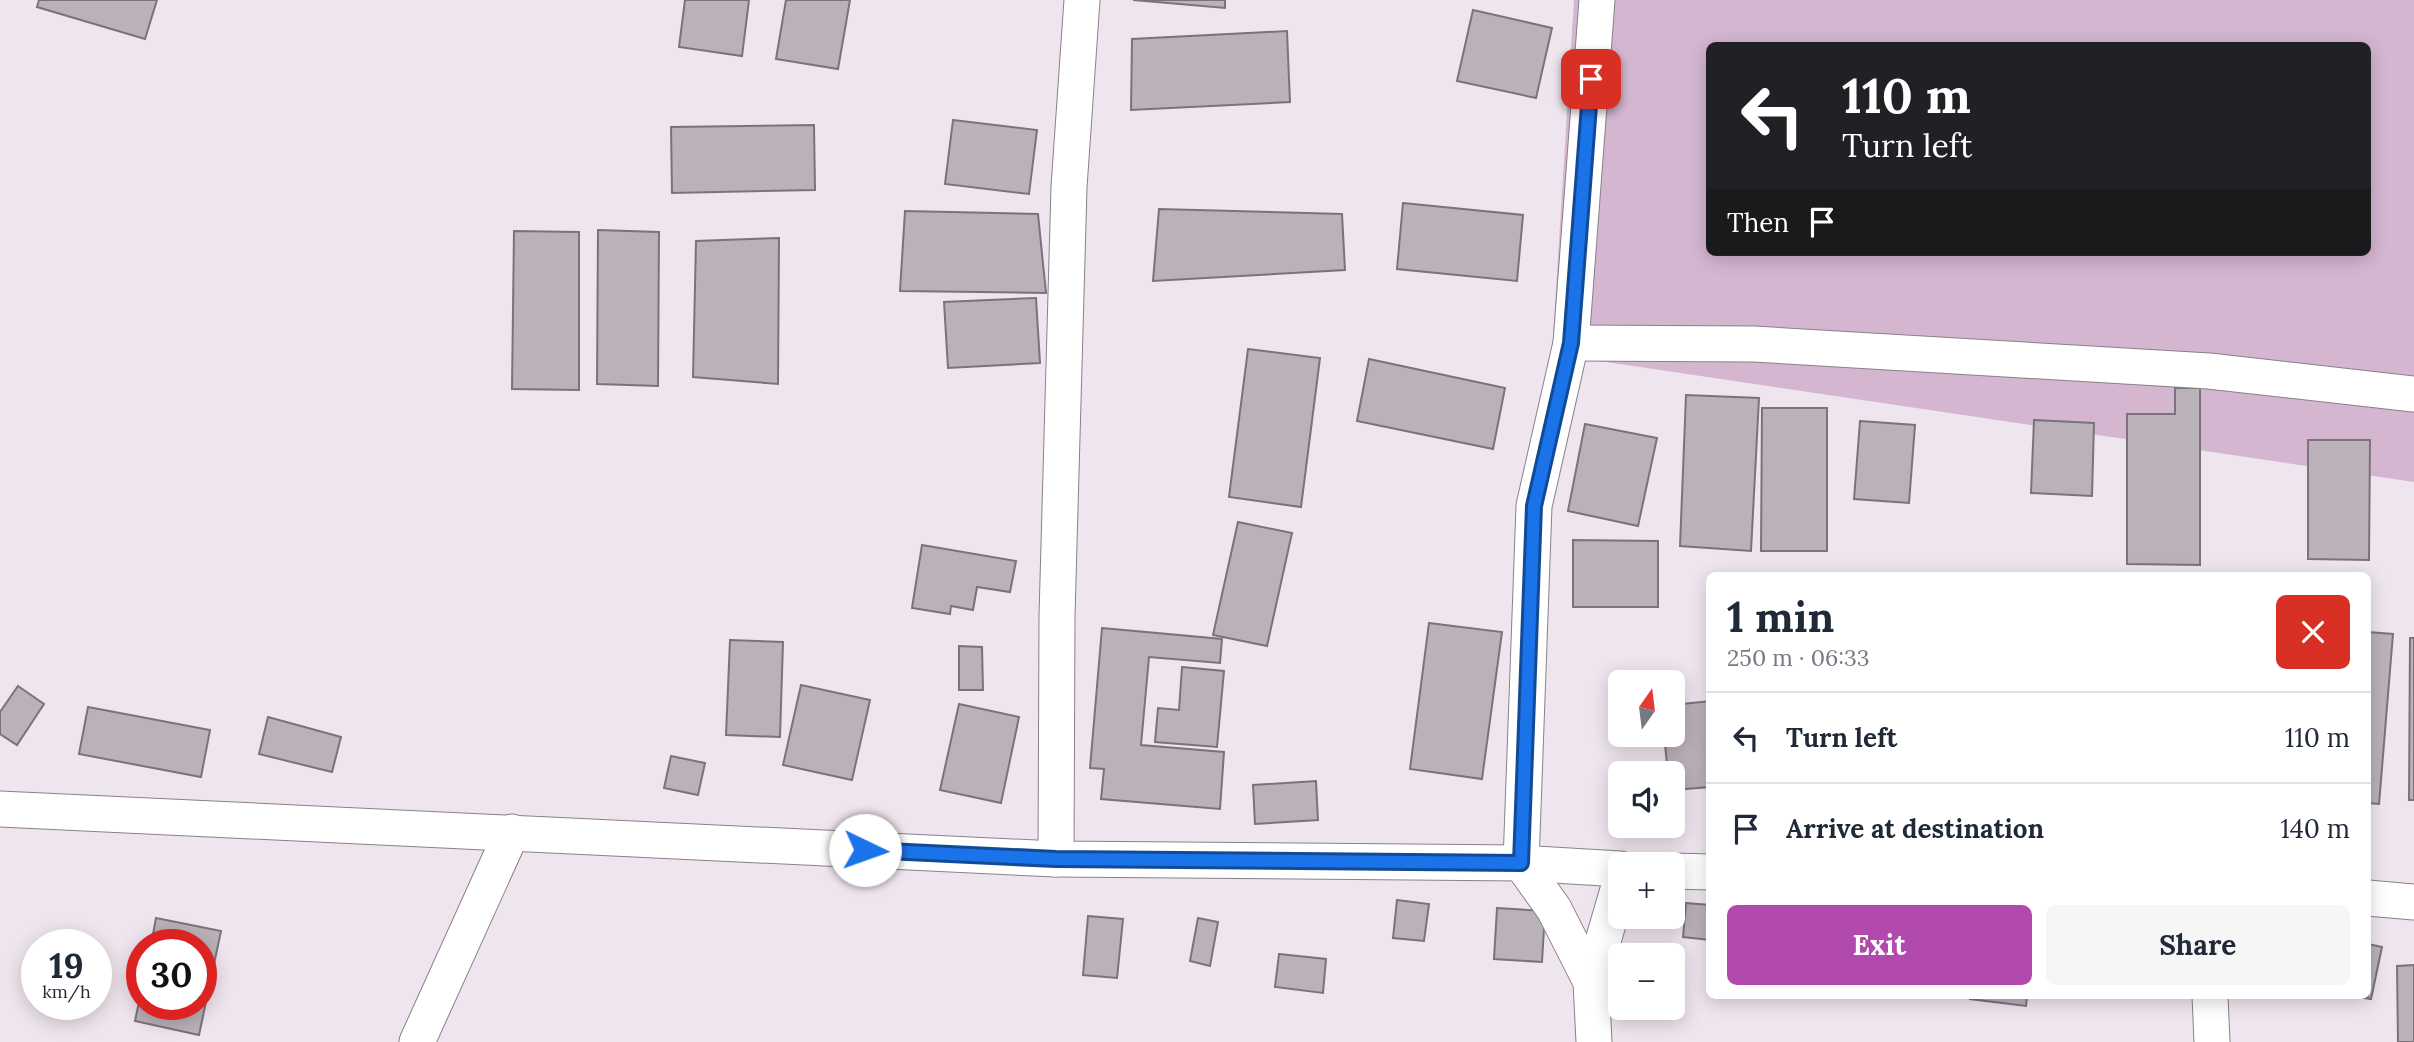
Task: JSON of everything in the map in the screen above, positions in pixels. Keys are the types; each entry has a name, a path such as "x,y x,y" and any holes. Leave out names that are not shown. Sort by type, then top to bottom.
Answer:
{"street":[{"path":"1056,859 1057,617 1069,187 1082,0"},
{"path":"1591,982 1554,909 1521,863 1534,506 1571,343 1597,0"},
{"path":"1571,343 1754,344 2209,371 2414,394"},
{"path":"0,809 1056,859 1521,863 1608,868"},
{"path":"417,1042 512,832"},
{"path":"1685,871 1706,872"},
{"path":"2371,898 2414,902"},
{"path":"1594,1042 1591,982 1608,924"},
{"path":"2210,999 2212,1042"}],"shaded area":[{"path":"1574,0 2414,0 2414,482 1552,354"}],"building":[{"path":"39,0 157,0 145,39 37,7"},
{"path":"685,0 749,0 742,56 679,47"},
{"path":"786,0 850,0 838,69 776,59"},
{"path":"1133,0 1225,0 1225,8"},
{"path":"1473,10 1552,28 1536,98 1457,81"},
{"path":"1287,31 1290,102 1131,110 1132,39"},
{"path":"953,120 1037,130 1029,194 945,184"},
{"path":"814,125 815,190 672,193 671,127"},
{"path":"1403,203 1523,215 1517,281 1397,269"},
{"path":"1159,209 1342,214 1345,270 1153,281"},
{"path":"905,211 1038,214 1046,293 900,291"},
{"path":"598,230 659,232 658,386 597,384"},
{"path":"514,231 579,232 579,390 512,389"},
{"path":"779,238 778,384 693,377 696,241"},
{"path":"1036,298 1040,363 948,368 944,302"},
{"path":"1248,349 1320,358 1301,507 1229,497"},
{"path":"1369,359 1505,388 1493,449 1357,421"},
{"path":"2175,388 2200,388 2200,565 2127,564 2127,414 2175,414"},
{"path":"1686,395 1759,398 1751,551 1680,546"},
{"path":"1762,408 1827,408 1827,551 1761,551"},
{"path":"2034,420 2094,423 2092,496 2031,493"},
{"path":"1860,421 1915,425 1909,503 1854,499"},
{"path":"1585,424 1657,438 1638,526 1568,511"},
{"path":"2308,440 2370,440 2369,560 2308,559"},
{"path":"1238,522 1292,533 1267,646 1213,635"},
{"path":"1573,540 1658,541 1658,607 1573,607"},
{"path":"922,545 1016,561 1010,592 977,587 973,610 951,606 950,614 912,608"},
{"path":"1429,623 1502,632 1482,779 1410,769"},
{"path":"1102,628 1222,639 1220,663 1149,657 1141,745 1224,752 1220,809 1101,799 1104,769 1090,768"},
{"path":"2371,632 2393,634 2379,804 2371,803"},
{"path":"2410,638 2414,638 2414,800 2409,800"},
{"path":"730,640 783,642 780,737 726,735"},
{"path":"959,646 982,647 983,690 959,690"},
{"path":"1182,667 1224,671 1217,747 1155,742 1158,708 1179,710"},
{"path":"801,685 870,700 852,780 783,765"},
{"path":"18,686 44,704 17,745 0,734 0,712"},
{"path":"1706,701 1706,787 1685,789 1685,761 1667,761 1665,747 1685,747 1685,704"},
{"path":"959,704 1019,717 1001,803 940,790"},
{"path":"88,707 210,730 201,777 79,754"},
{"path":"268,717 341,737 332,772 259,754"},
{"path":"671,756 705,763 698,795 664,788"},
{"path":"1316,781 1318,820 1255,824 1253,785"},
{"path":"1397,900 1429,904 1424,941 1393,938"},
{"path":"1686,903 1706,905 1706,940 1683,937"},
{"path":"1497,908 1545,911 1542,962 1494,959"},
{"path":"1088,916 1123,919 1117,978 1083,975"},
{"path":"156,918 211,929 154,929"},
{"path":"1198,918 1218,922 1210,966 1190,961"},
{"path":"217,930 221,931 217,950"},
{"path":"2371,945 2382,947 2371,999"},
{"path":"1279,954 1326,959 1323,993 1275,987"},
{"path":"2414,965 2414,1042 2398,1042 2397,966"},
{"path":"1970,999 2027,999 2026,1006"},
{"path":"135,1020 202,1020 199,1035"}],"route":[{"path":"865,850 1056,859 1521,863 1534,506 1571,343 1591,79"}]}
